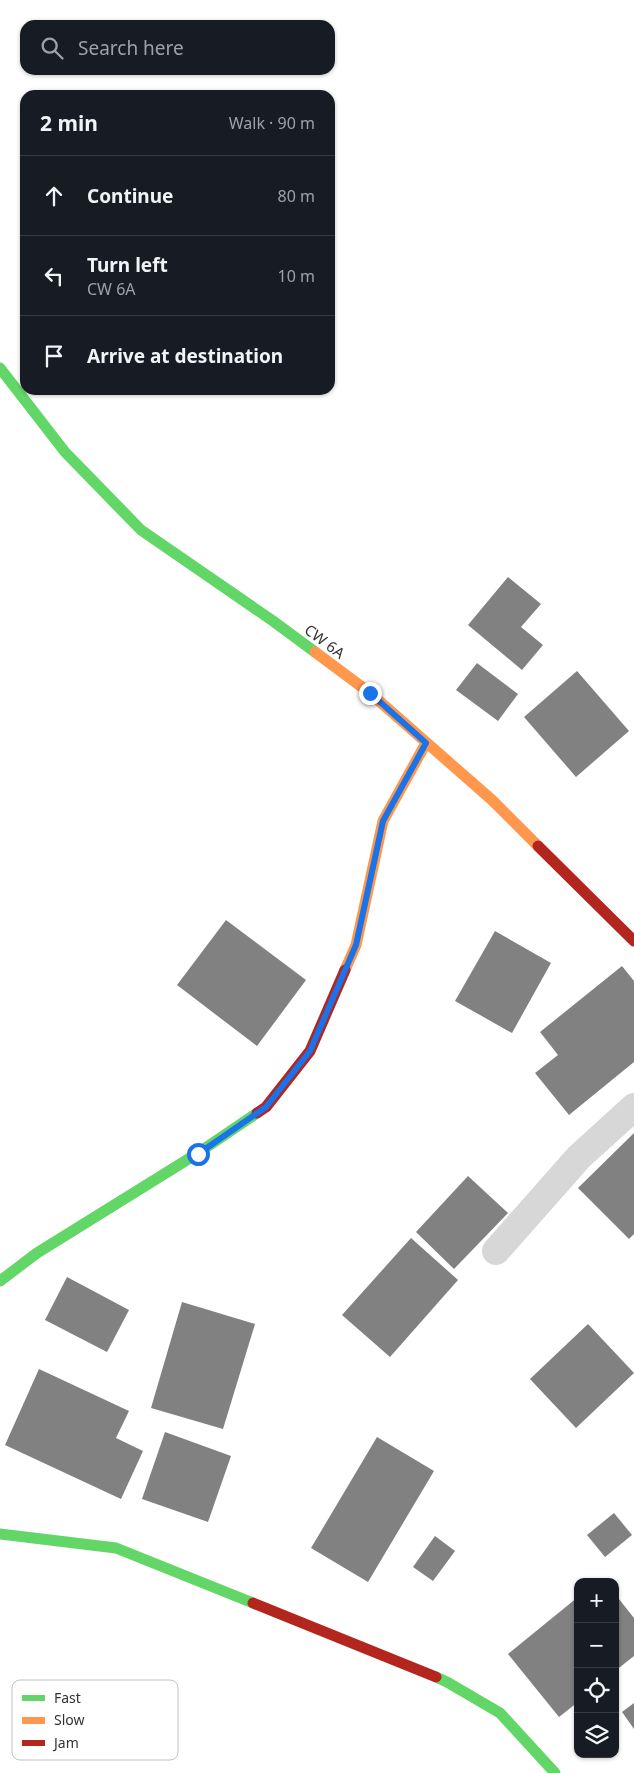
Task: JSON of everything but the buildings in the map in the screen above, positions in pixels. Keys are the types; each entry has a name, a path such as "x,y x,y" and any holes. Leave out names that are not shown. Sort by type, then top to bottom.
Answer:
{"street":[{"name":"CW 6A","path":"0,368 20,394"},
{"name":"CW 6A","path":"21,395 65,452 141,530 273,621 370,693 492,800 634,941"},
{"path":"0,1281 37,1253 198,1154 266,1107 310,1051 356,945 383,821 426,743"},
{"path":"496,1251 579,1157 634,1106"},
{"path":"0,1534 116,1548 447,1682 500,1713 555,1773"}],"traffic: fast":[{"path":"0,368 20,394"},
{"path":"21,395 65,452 141,530 315,652"},
{"path":"0,1281 37,1253 198,1153 257,1113"},
{"path":"0,1534 116,1548 253,1603"},
{"path":"436,1677 500,1713 555,1773"}],"traffic: slow":[{"path":"315,652 370,693 492,800 538,846"},
{"path":"345,970 356,945 383,821 426,743"}],"traffic: jam":[{"path":"538,846 634,941"},
{"path":"257,1113 266,1107 310,1051 345,970"},
{"path":"253,1603 436,1677"}],"route":[{"path":"198,1154 266,1107 310,1051 356,945 383,821 426,743 370,693"}]}
